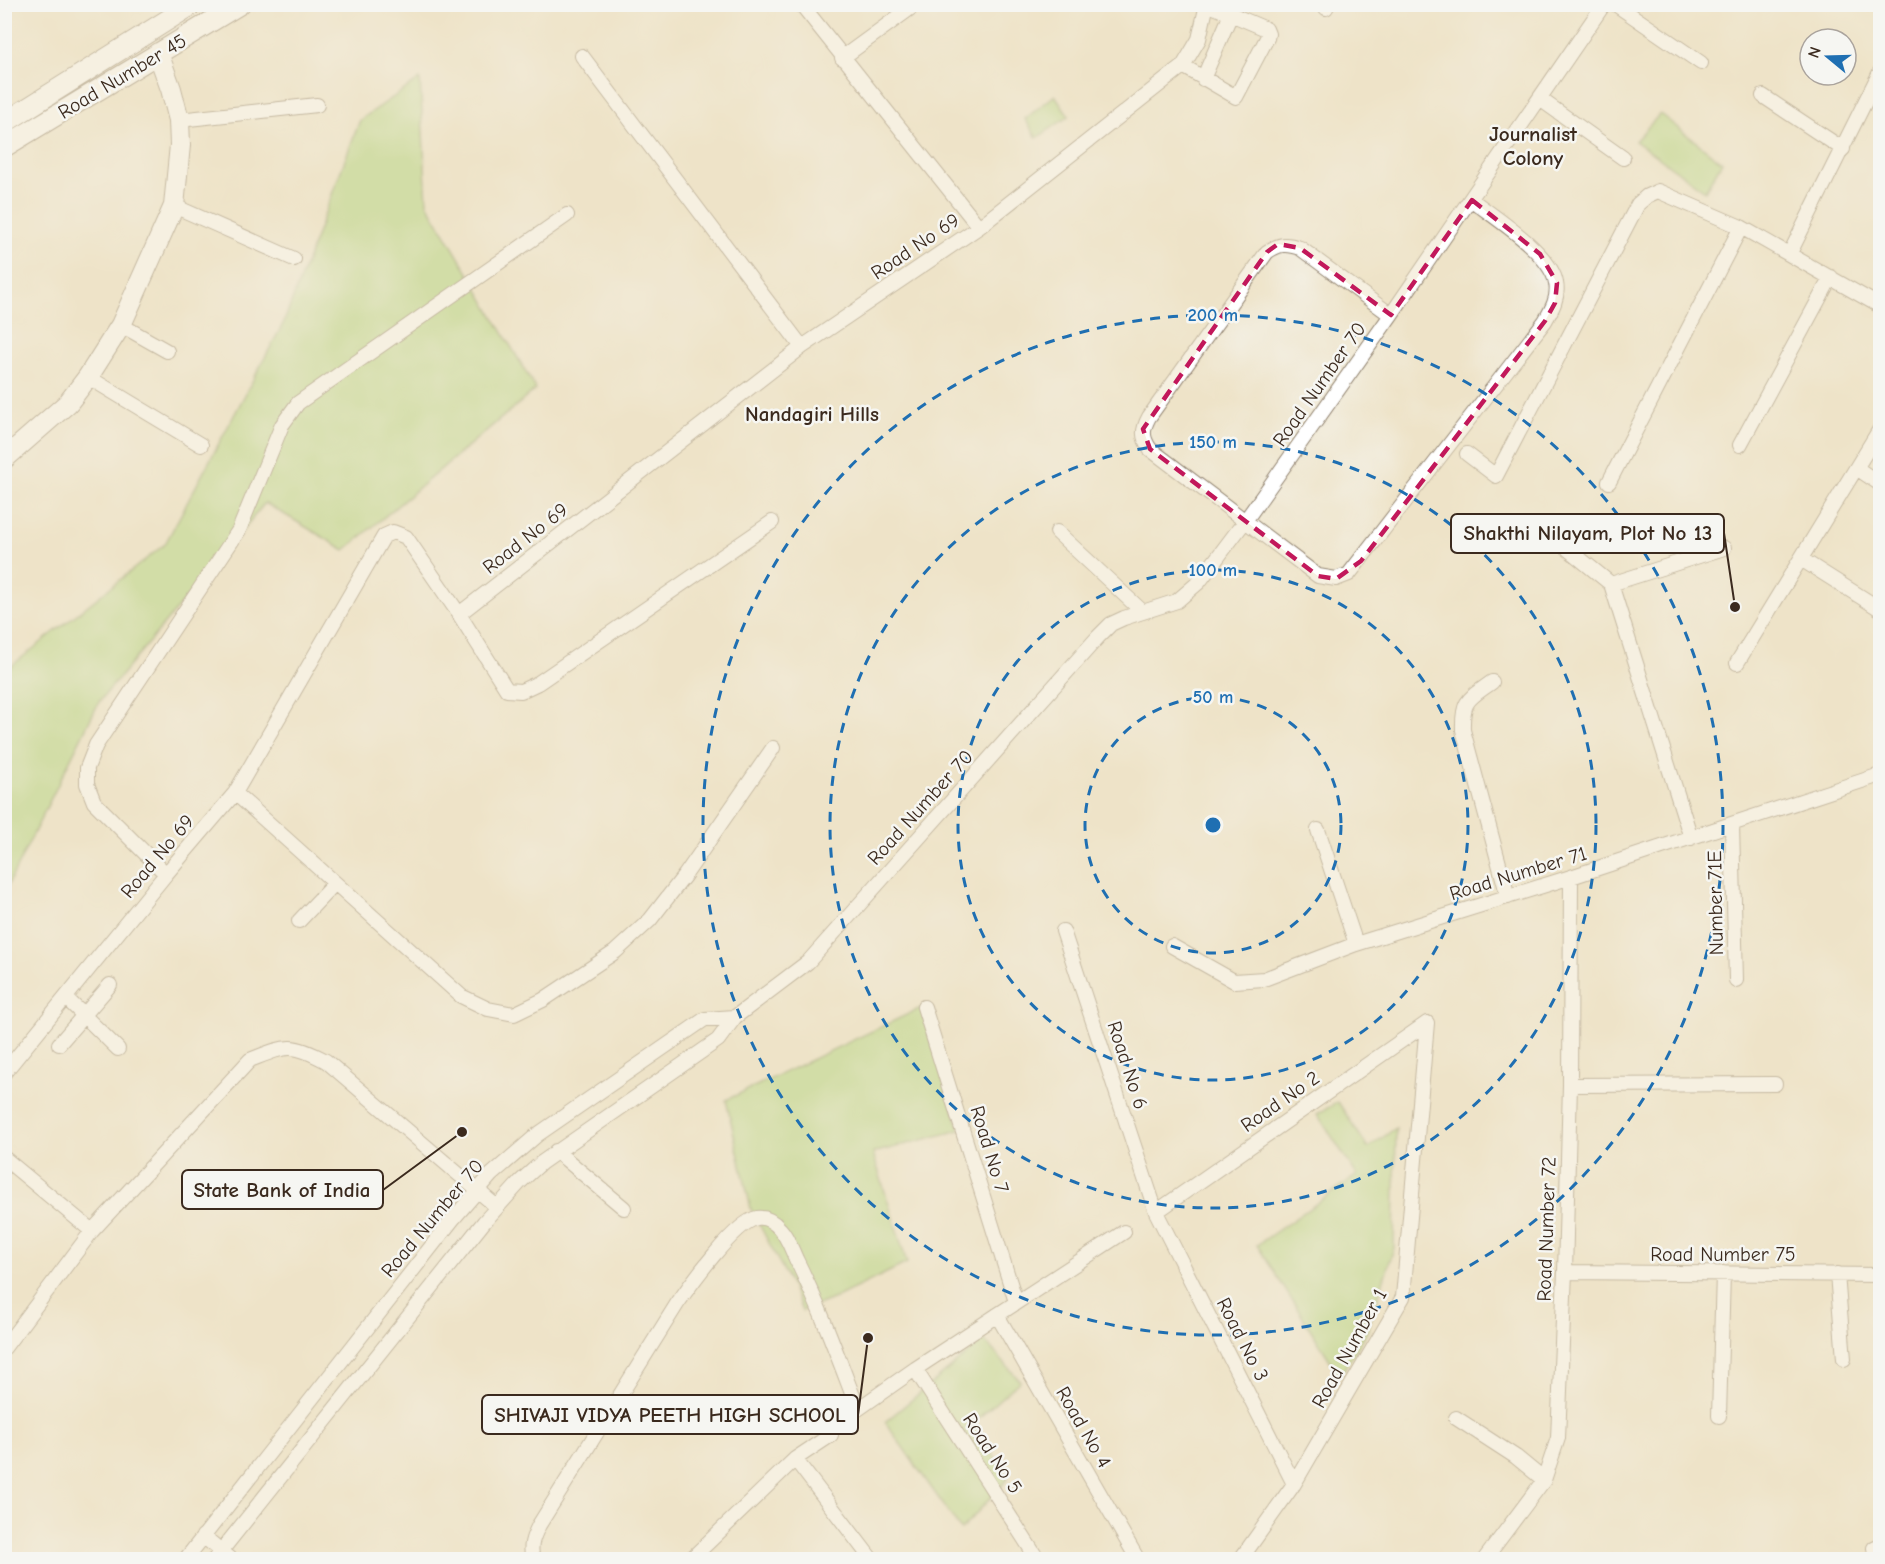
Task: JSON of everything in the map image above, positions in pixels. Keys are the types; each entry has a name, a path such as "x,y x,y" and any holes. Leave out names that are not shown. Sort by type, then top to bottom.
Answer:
{"main road":[{"name":"Road Number 45","path":"4,123 193,4"},
{"name":"Road Number 45","path":"4,147 240,4"},
{"path":"4,459 68,403 88,377 121,326 174,206 180,145 179,120 158,53"}],"street":[{"path":"801,4 979,226"},
{"path":"842,58 916,4"},
{"path":"1183,66 1234,97 1238,96 1267,38 1266,29 1207,4"},
{"name":"Road No 69","path":"4,1073 235,793 384,536 393,532 406,537 459,614 802,347 979,226 1183,66 1199,39 1207,4"},
{"name":"Road Number 70","path":"184,1560 491,1174 537,1135 705,1019 735,1017 808,963 1111,624 1177,601 1199,582 1245,521 1472,200 1604,4"},
{"path":"1615,4 1701,63"},
{"path":"1203,79 1231,14"},
{"path":"582,56 802,347"},
{"path":"1790,254 1881,72"},
{"path":"1763,96 1843,149"},
{"path":"1540,99 1623,158"},
{"path":"179,120 317,105"},
{"path":"1467,454 1496,476 1638,204 1647,196 1658,191 1742,227 1881,306"},
{"path":"1391,315 1300,248 1289,244 1278,244 1267,252 1149,417 1143,429 1144,441 1150,449 1318,576 1336,579 1349,574 1545,321 1555,303 1557,283 1550,267 1540,254 1472,200"},
{"path":"174,206 294,259"},
{"path":"166,874 94,802 87,784 87,768 96,745 239,530 282,425 298,403 567,215"},
{"path":"1609,482 1742,227"},
{"path":"1740,445 1831,277"},
{"path":"121,326 167,351"},
{"path":"88,377 201,445"},
{"path":"1737,663 1881,429"},
{"path":"1858,469 1881,484"},
{"path":"459,614 507,690 521,691 538,683 772,522"},
{"path":"1057,532 1143,612"},
{"path":"1611,584 1724,548"},
{"path":"1568,549 1611,584 1691,838"},
{"path":"1801,559 1881,609"},
{"path":"1492,682 1467,701 1463,712 1464,730 1508,897"},
{"path":"235,793 461,996 488,1009 514,1014 543,1000 615,952 650,920 685,875 773,748"},
{"name":"Road Number 71","path":"1172,946 1234,981 1264,979 1356,944 1571,878 1881,775"},
{"name":"Number 71E","path":"1732,825 1736,980"},
{"path":"1318,830 1356,944"},
{"name":"Road Number 72","path":"1484,1560 1544,1480 1558,1438 1570,1085 1571,878"},
{"path":"299,921 335,883"},
{"name":"Road No 6","path":"1064,931 1156,1212"},
{"path":"59,1044 108,987 87,971"},
{"path":"66,998 118,1049"},
{"name":"Road No 7","path":"924,1007 1016,1302"},
{"path":"203,1536 223,1557 497,1207 520,1182 556,1151 718,1040 735,1017"},
{"name":"Road No 2","path":"1156,1212 1426,1023"},
{"name":"Road Number 1","path":"1240,1560 1294,1484 1403,1297 1426,1023"},
{"path":"4,1348 92,1231 250,1060 282,1047 303,1049 326,1061 497,1207"},
{"path":"1570,1085 1774,1084"},
{"path":"556,1151 624,1208"},
{"path":"4,1158 92,1231"},
{"name":"Road No 3","path":"1156,1212 1294,1484"},
{"path":"533,1560 532,1538 539,1525 676,1304 707,1264 743,1225 754,1219 763,1218 772,1221 782,1230 806,1279 858,1409 996,1315 1125,1232"},
{"name":"Road Number 75","path":"1565,1272 1881,1275"},
{"path":"1719,1416 1723,1273"},
{"path":"1837,1274 1844,1359"},
{"name":"Road No 4","path":"996,1315 1138,1560"},
{"name":"Road No 5","path":"915,1369 1038,1560"},
{"path":"1456,1418 1516,1457 1544,1480"},
{"path":"690,1560 795,1459 831,1435"},
{"path":"795,1459 872,1560"}],"highlighted area":[{"path":"1472,200 1540,254 1557,283 1555,303 1545,321 1361,561 1336,579 1318,576 1150,449 1143,429 1267,252 1278,244 1300,248 1391,315"}],"green space":[{"path":"420,79 427,203 536,389 345,550 265,503 99,702 5,891 5,671 165,544 284,322 360,120"},
{"path":"1055,95 1069,116 1037,138 1025,119"},
{"path":"1660,114 1722,162 1705,191 1635,141"},
{"path":"921,1008 960,1130 873,1153 907,1263 835,1298 802,1311 751,1209 726,1100"},
{"path":"1338,1102 1368,1148 1396,1128 1394,1248 1367,1332 1340,1376 1257,1245 1357,1175 1317,1114"},
{"path":"984,1340 1020,1381 974,1422 1008,1479 961,1530 885,1422"}],"place":[{"name":"Shakthi Nilayam, Plot No 13","path":"1735,607"},
{"name":"State Bank of India","path":"462,1132"},
{"name":"SHIVAJI VIDYA PEETH HIGH SCHOOL","path":"868,1338"}],"district":[{"name":"Journalist Colony","path":"1533,146"},
{"name":"Nandagiri Hills","path":"812,414"}]}
